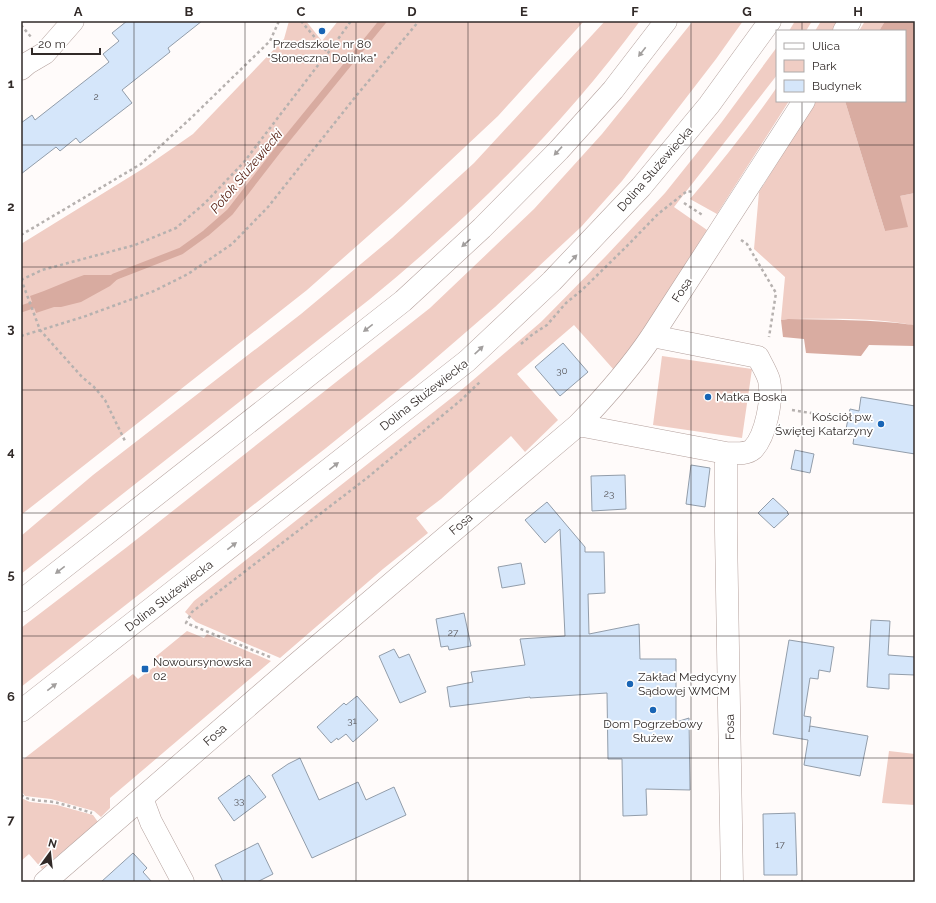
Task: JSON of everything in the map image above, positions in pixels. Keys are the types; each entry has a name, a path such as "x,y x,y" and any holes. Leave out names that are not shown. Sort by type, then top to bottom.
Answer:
{"street":[{"path":"21,69 45,53 73,21"},
{"path":"21,601 403,301 482,228 559,150 612,90 666,21"},
{"name":"Dolina Służewiecka","path":"21,711 467,361 552,281 641,187 709,105 770,21"},
{"path":"845,30 850,21"},
{"name":"Fosa","path":"45,882 293,667 578,425 602,401 623,376 652,336 803,102"},
{"path":"578,425 726,452 741,454 753,449 765,429 770,406 769,381 758,357 652,336"},
{"name":"Fosa","path":"726,452 726,539 732,882"},
{"path":"142,798 152,822 183,882"}],"path":[{"path":"21,235 142,164 270,41 279,21"},
{"path":"301,21 328,53"},
{"path":"125,441 105,400 94,387 82,377 40,330 21,279 42,270 135,245 176,228 206,203 244,162 351,21"},
{"path":"21,336 82,317 154,290 188,274 232,244 268,207 356,96 419,21"},
{"path":"687,191 692,192"},
{"path":"684,203 706,217"},
{"path":"747,244 776,293 770,335 758,357"},
{"path":"770,406 848,419"},
{"path":"186,622 293,667"},
{"path":"21,795 23,797 40,801 56,802 94,813 108,828"}],"green space":[{"path":"289,21 306,21 322,41 338,21 584,21 498,116 402,206 307,290 21,515 21,244 144,168 193,134 284,39"},
{"path":"605,21 640,21 579,97 514,169 479,203 444,236 370,299 21,574 21,536 93,475 301,314 392,238 474,163"},
{"path":"693,21 743,21 716,59 622,181 581,227 495,307 414,377 326,448 21,687 21,628 127,547 430,308 534,209 602,134"},
{"path":"795,21 812,21 807,30 790,30"},
{"path":"821,21 839,21 833,30 816,30"},
{"path":"865,21 885,21 880,30 860,30"},
{"path":"776,48 776,76 674,207 707,230 643,331 614,370 574,325 517,374 558,420 525,452 511,436 441,499 416,518 428,533 383,569 280,658 196,622 185,612 194,601 459,392 541,322 665,193 721,123"},
{"path":"776,88 776,102 788,102 717,214 690,199 713,172"},
{"path":"814,102 845,102 885,231 900,196 915,193 915,326 885,321 852,319 781,320 785,277 754,249 759,192"},
{"path":"662,356 752,369 742,438 653,425"},
{"path":"187,631 204,638 207,634 271,661 110,798 110,808 101,817 94,811 51,799 25,796 21,791 21,761 133,674 138,679 158,664 154,658"},
{"path":"889,751 915,754 915,805 882,803"},
{"path":"21,798 30,802 57,805 93,815 98,822 42,869 29,854 21,861"}],"shaded area":[{"path":"885,21 915,21 915,193 900,196 908,227 885,231 845,102 906,102 906,30 880,30"},
{"path":"84,275 122,275 110,286 81,302 61,307 54,307 36,313 30,296"},
{"path":"781,320 867,321 913,325 915,326 915,346 869,345 861,356 806,353 804,339 783,337"}],"building":[{"path":"127,21 202,21 168,48 170,52 122,90 132,103 80,143 76,138 60,151 56,147 21,174 21,123 32,115 35,120 109,62 103,54 119,41 112,33"},
{"path":"563,343 588,372 560,396 535,367"},
{"name":"Kościół pw. Świętej Katarzyny","path":"861,397 915,406 915,454 853,444 855,430 846,429 850,409 859,411"},
{"path":"795,450 814,454 810,473 791,469"},
{"path":"691,465 710,468 705,507 686,504"},
{"path":"625,475 626,509 592,511 591,476"},
{"path":"773,498 789,514 774,528 758,513"},
{"path":"547,502 585,547 585,552 604,552 605,593 588,594 589,634 639,624 640,659 676,659 676,722 689,718 690,790 646,789 647,815 623,816 622,759 608,759 607,693 530,697 450,707 447,687 473,682 471,672 525,665 520,639 565,636 560,529 545,543 525,520"},
{"path":"521,563 525,584 502,588 498,567"},
{"path":"464,613 471,646 449,650 448,646 441,647 436,619"},
{"path":"871,620 890,621 888,655 915,657 915,675 889,674 889,689 867,687"},
{"path":"789,640 834,647 830,672 819,670 818,679 810,678 804,716 811,717 809,732 810,726 868,736 860,776 804,765 808,740 773,734"},
{"path":"394,649 399,658 409,654 426,692 400,703 379,656"},
{"path":"357,696 378,720 353,742 346,734 338,740 337,738 331,743 317,727 344,703 346,705"},
{"path":"300,758 319,800 358,782 366,800 394,787 406,815 312,858 272,775"},
{"path":"249,775 266,797 234,821 218,798"},
{"path":"795,813 797,875 764,875 763,814"},
{"path":"258,843 273,874 257,882 223,882 215,865"},
{"path":"133,853 147,868 143,872 152,882 101,882"}],"waterway":[{"name":"Potok Służewiecki","path":"114,277 181,251 206,233 230,212 277,151 383,21"},
{"name":"Potok Służewiecki","path":"21,309 42,302"}],"place":[{"name":"Przedszkole nr 80 \"Słoneczna Dolinka\"","path":"322,31"},
{"name":"Matka Boska","path":"708,397"},
{"name":"Kościół pw. Świętej Katarzyny","path":"881,424"},
{"name":"Nowoursynowska 02","path":"145,669"},
{"name":"Zakład Medycyny Sądowej WMCM","path":"630,684"},
{"name":"Dom Pogrzebowy Służew","path":"653,710"}]}
